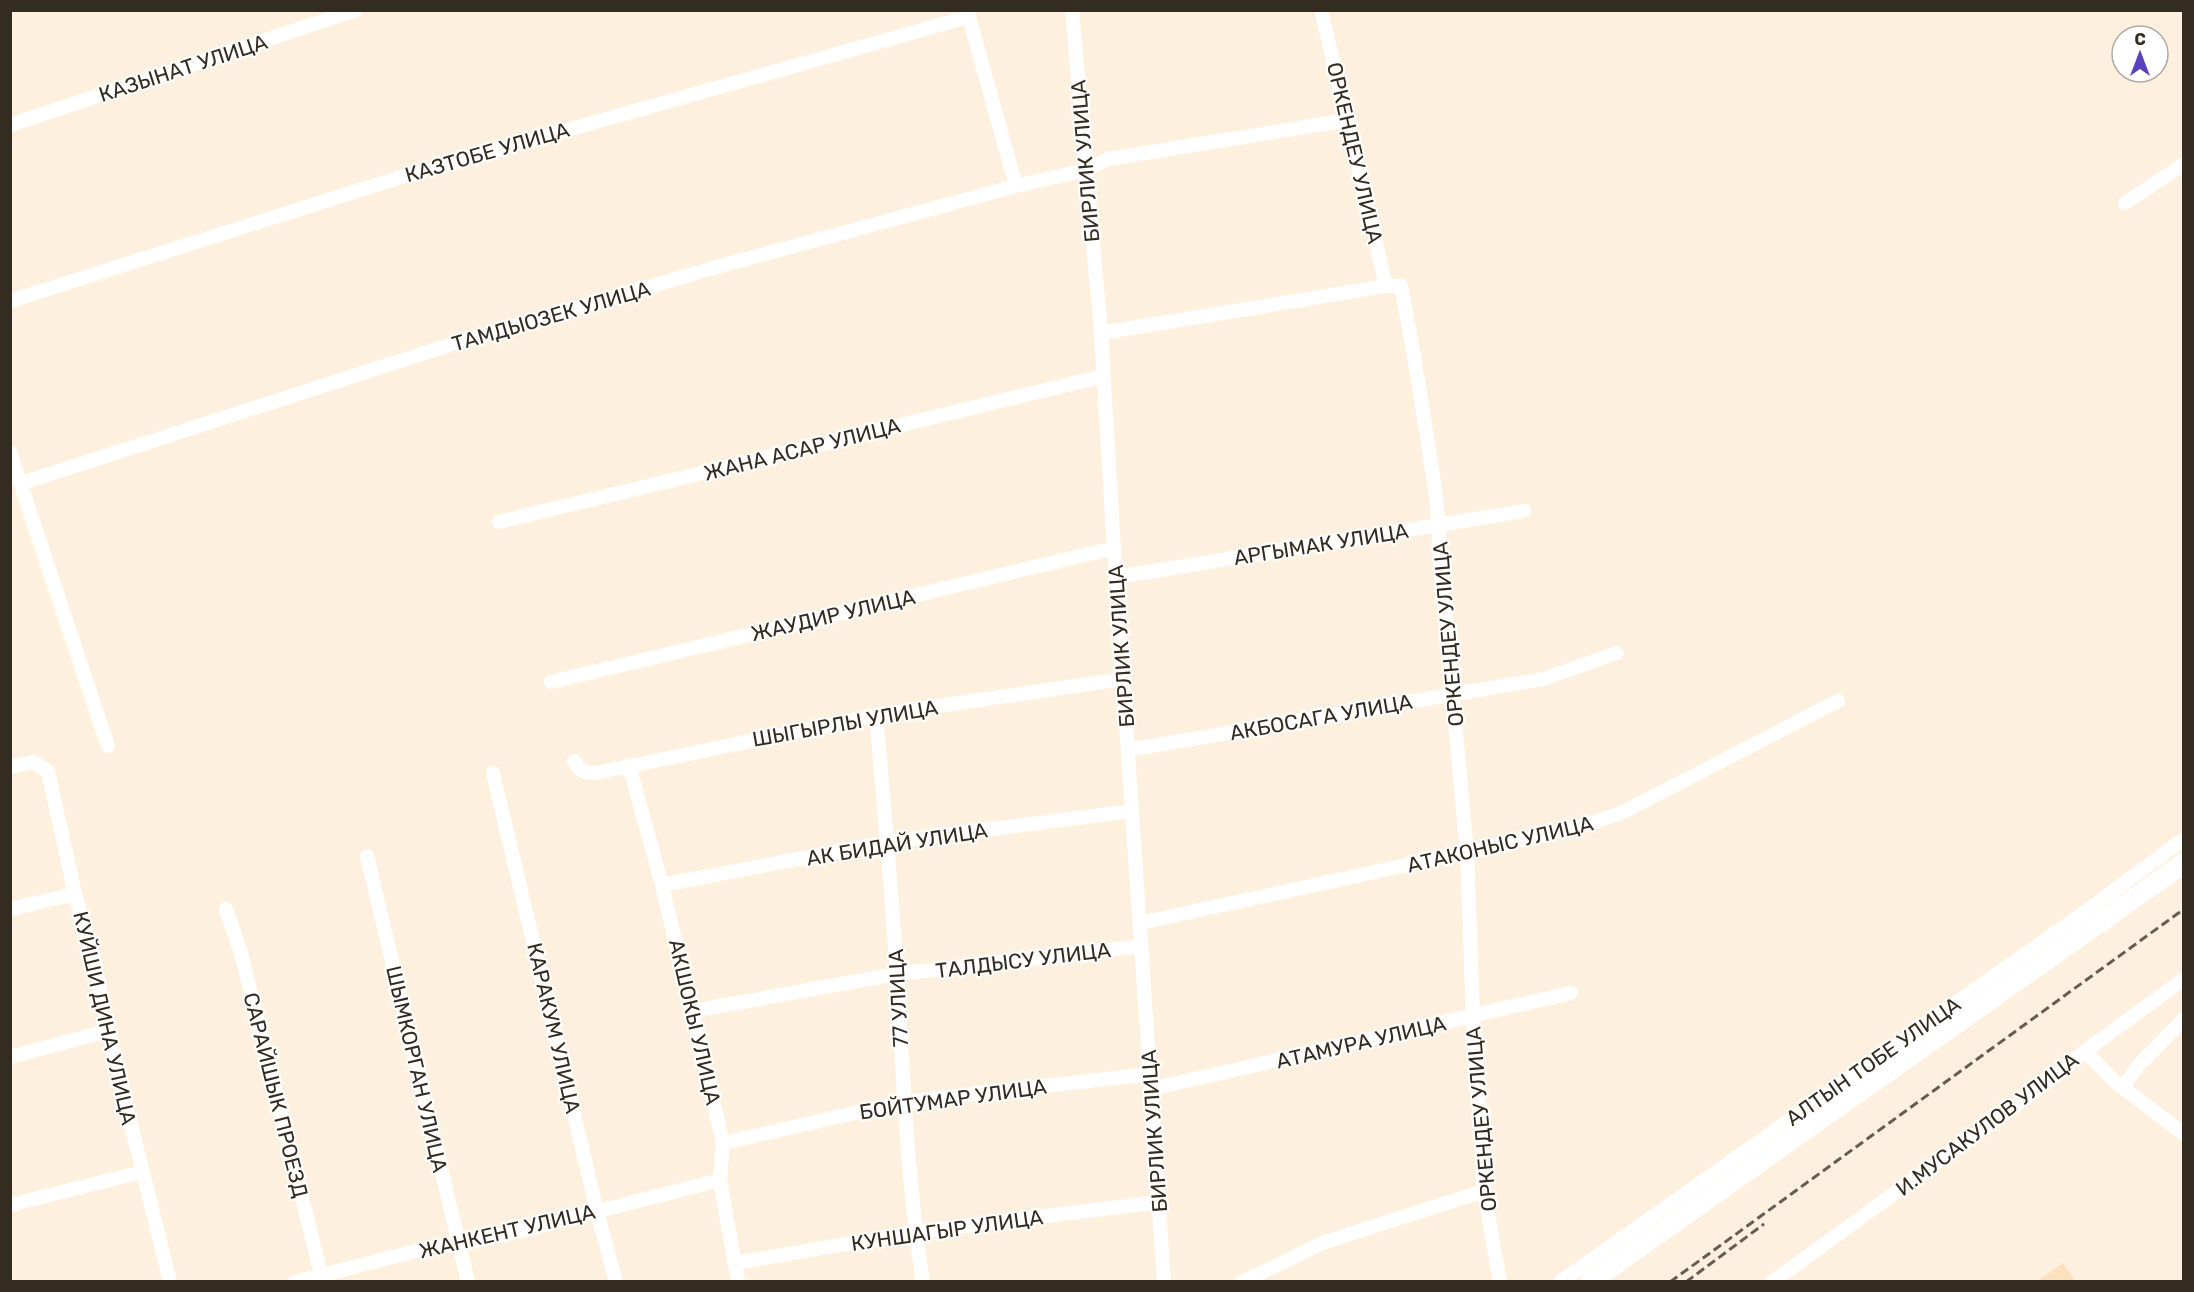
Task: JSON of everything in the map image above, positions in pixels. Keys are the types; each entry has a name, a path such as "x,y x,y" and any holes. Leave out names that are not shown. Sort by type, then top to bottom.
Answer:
{"highway":[{"path":"1590,1281 2184,863"},
{"path":"1612,1281 2184,878"}],"street":[{"name":"КАЗЫНАТ УЛИЦА","path":"10,125 356,10"},
{"name":"БИРЛИК УЛИЦА","path":"1072,10 1101,333 1164,1281"},
{"name":"ОРКЕНДЕУ УЛИЦА","path":"1321,10 1386,286 1401,286 1427,437 1439,525 1439,548 1467,853 1473,1017 1485,1191 1500,1281"},
{"path":"968,14 1016,186"},
{"name":"КАЗТОБЕ УЛИЦА","path":"10,302 401,177 968,14"},
{"name":"ТАМДЫОЗЕК УЛИЦА","path":"22,483 443,347 724,265 1016,186 1086,171 1108,159 1348,120"},
{"path":"2125,203 2184,164"},
{"path":"1101,333 1386,286"},
{"name":"ЖАНА АСАР УЛИЦА","path":"500,522 1104,376"},
{"path":"10,452 108,746"},
{"name":"АРГЫМАК УЛИЦА","path":"1117,577 1524,511"},
{"name":"ЖАУДИР УЛИЦА","path":"552,682 1114,548"},
{"name":"АКБОСАГА УЛИЦА","path":"1128,750 1543,679 1617,653"},
{"name":"ШЫГЫРЛЫ УЛИЦА","path":"574,761 578,768 589,773 612,771 629,765 876,715 1123,679"},
{"name":"АТАКОНЫС УЛИЦА","path":"1140,923 1577,828 1623,812 1838,701"},
{"name":"77 УЛИЦА","path":"876,715 888,842 903,1102 915,1232 923,1281"},
{"name":"КУЙШИ ДИНА УЛИЦА","path":"10,767 33,762 48,771 75,894 95,963 108,1031 170,1281"},
{"name":"АКШОКЫ УЛИЦА","path":"629,765 663,885 723,1143 720,1180 738,1281"},
{"name":"КАРАКУМ УЛИЦА","path":"493,773 597,1211 616,1281"},
{"name":"АК БИДАЙ УЛИЦА","path":"663,885 888,842 1132,812"},
{"name":"АЛТЫН ТОБЕ УЛИЦА","path":"1560,1281 2090,909 2184,839"},
{"name":"ШЫМКОРГАН УЛИЦА","path":"366,856 468,1281"},
{"path":"10,909 75,894"},
{"name":"САРАЙШЫК ПРОЕЗД","path":"226,909 241,953 322,1279"},
{"name":"ТАЛДЫСУ УЛИЦА","path":"693,1011 897,974 1141,946"},
{"path":"2085,1051 2184,979"},
{"name":"АТАМУРА УЛИЦА","path":"1151,1089 1570,993"},
{"path":"2122,1087 2139,1065 2184,1019"},
{"path":"10,1057 108,1031"},
{"name":"И.МУСАКУЛОВ УЛИЦА","path":"1772,1281 2040,1088 2085,1051 2122,1087 2184,1134"},
{"name":"БОЙТУМАР УЛИЦА","path":"723,1143 903,1102 1150,1074"},
{"path":"10,1205 142,1172"},
{"name":"ЖАНКЕНТ УЛИЦА","path":"295,1281 322,1279 436,1246 459,1245 720,1180"},
{"path":"1242,1281 1325,1242 1485,1191"},
{"name":"КУНШАГЫР УЛИЦА","path":"735,1263 915,1232 1159,1202"}],"shaded area":[{"path":"2063,1263 2075,1281 2037,1281"}],"railway":[{"path":"1670,1282 2184,909"},
{"path":"1686,1282 1764,1224"}]}
